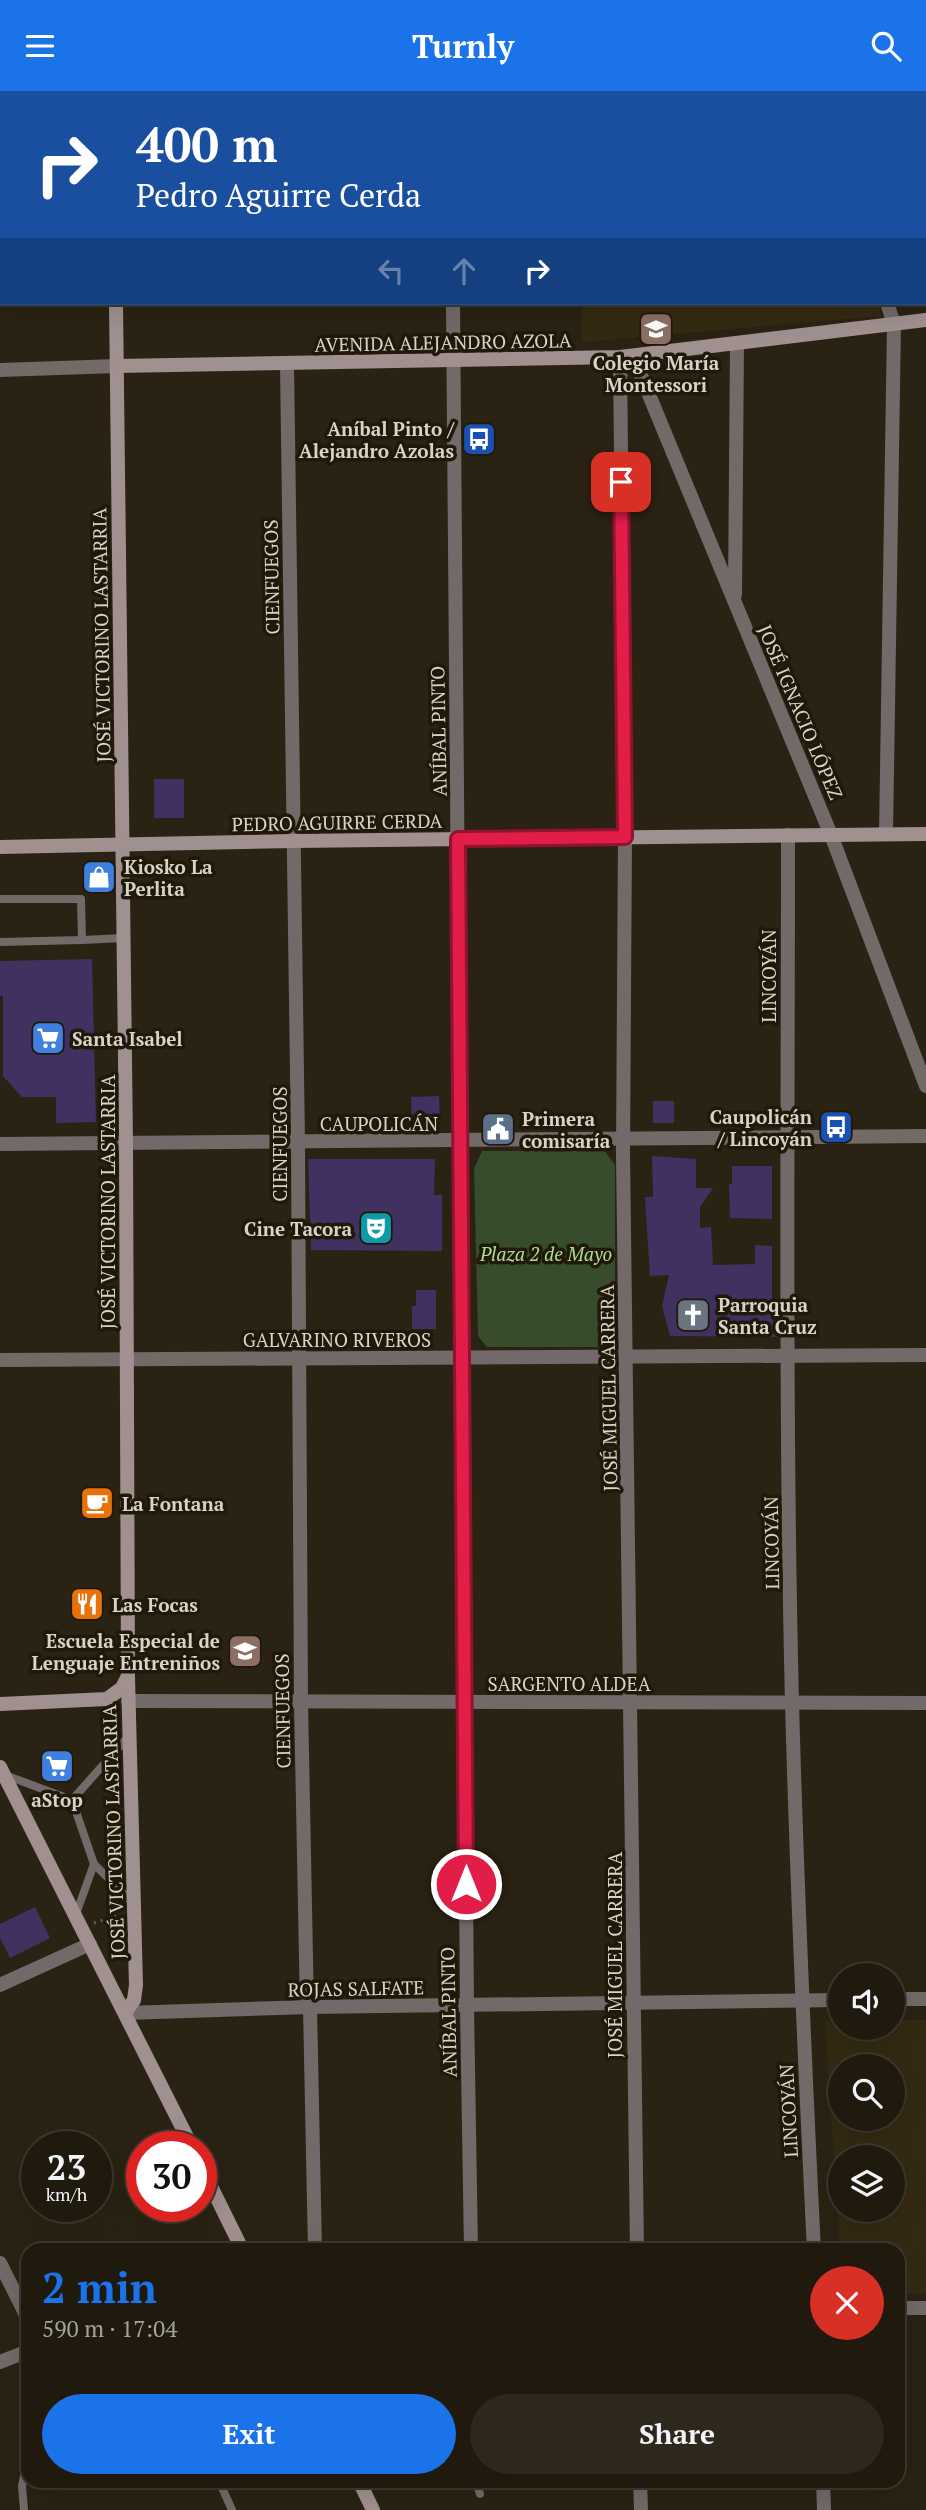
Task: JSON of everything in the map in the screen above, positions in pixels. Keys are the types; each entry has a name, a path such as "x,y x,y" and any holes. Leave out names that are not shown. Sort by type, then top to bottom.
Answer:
{"main road":[{"name":"JOSÉ VICTORINO LASTARRIA","path":"116,305 126,1144 128,1701 136,1986 134,2000 125,2013"},
{"name":"AVENIDA ALEJANDRO AZOLA","path":"117,366 287,365 626,356 926,320"},
{"name":"PEDRO AGUIRRE CERDA","path":"0,847 926,834"},
{"path":"0,1704 107,1699 122,1688 128,1677"},
{"path":"2,1771 184,2131"},
{"path":"217,2198 239,2243"},
{"path":"362,2488 373,2510"}],"street":[{"name":"ANÍBAL PINTO","path":"453,305 471,2243"},
{"path":"886,834 894,324 888,305"},
{"path":"735,604 737,343"},
{"name":"JOSÉ IGNACIO LÓPEZ","path":"626,356 735,604 831,835 926,1086"},
{"name":"JOSÉ MIGUEL CARRERA","path":"626,356 623,1140 637,2243"},
{"name":"CIENFUEGOS","path":"287,365 298,1143 301,1702 315,2243"},
{"name":"AVENIDA ALEJANDRO AZOLA","path":"0,370 117,366"},
{"name":"LINCOYÁN","path":"788,835 786,1139 792,1703 814,2243"},
{"name":"CAUPOLICÁN","path":"0,1144 926,1136"},
{"name":"GALVARINO RIVEROS","path":"0,1360 926,1355"},
{"name":"SARGENTO ALDEA","path":"128,1701 926,1703"},
{"path":"0,1985 90,1944"},
{"path":"905,1999 926,1999"},
{"name":"ROJAS SALFATE","path":"125,2013 828,2000"},
{"path":"0,2263 21,2305"},
{"path":"905,2308 926,2308"},
{"path":"0,2362 21,2354"},
{"path":"640,2488 641,2510"},
{"path":"823,2488 824,2510"}],"lane":[{"path":"0,899 80,899 82,940"},
{"path":"0,942 124,938"},
{"path":"72,1800 129,1737"},
{"path":"2,1771 72,1800 94,1864 134,1907"},
{"path":"78,1920 94,1864"},
{"path":"22,2488 24,2510"},
{"path":"222,2488 232,2510"},
{"path":"478,2488 480,2494"}],"path":[{"path":"78,1920 134,1907"}],"shaded area":[{"name":"Colegio María Montessori","path":"582,305 878,305 882,316 581,342"},
{"path":"905,2020 926,2020 926,2294 905,2294 905,2243 840,2243 838,2222 905,2222 905,2145 833,2145 832,2131 905,2131 905,2054 828,2054 828,2067 825,2021 828,2021 828,2040 905,2040"}],"green space":[{"name":"Plaza 2 de Mayo","path":"482,1151 605,1151 615,1165 615,1338 607,1347 487,1347 478,1336 474,1169"}],"building":[{"path":"154,779 184,779 184,818 154,818"},
{"name":"Santa Isabel","path":"92,959 96,1122 56,1123 56,1097 22,1097 3,1076 0,961"},
{"path":"439,1096 440,1121 431,1128 412,1129 411,1097"},
{"path":"653,1101 674,1101 674,1123 653,1123"},
{"path":"652,1156 696,1159 696,1188 713,1188 700,1207 700,1228 711,1227 713,1265 755,1264 755,1245 772,1246 772,1320 778,1321 778,1337 670,1336 662,1306 669,1275 650,1276 645,1197 653,1197"},
{"name":"Cine Tacora","path":"308,1159 435,1159 434,1195 442,1195 442,1251 311,1250"},
{"path":"732,1166 772,1166 772,1219 730,1218 729,1184 732,1184"},
{"path":"416,1290 436,1290 436,1329 412,1329 412,1306 416,1306"},
{"path":"35,1907 50,1938 10,1958 0,1938 0,1924"}],"place":[{"name":"Colegio María Montessori","path":"656,329"},
{"name":"Aníbal Pinto / Alejandro Azolas","path":"479,439"},
{"name":"Kiosko La Perlita","path":"99,877"},
{"name":"Santa Isabel","path":"48,1038"},
{"name":"Caupolicán / Lincoyán","path":"836,1127"},
{"name":"Primera comisaría","path":"498,1129"},
{"name":"Cine Tacora","path":"376,1228"},
{"name":"Parroquia Santa Cruz","path":"693,1315"},
{"name":"La Fontana","path":"97,1503"},
{"name":"Las Focas","path":"87,1604"},
{"name":"Escuela Especial de Lenguaje Entreniños","path":"245,1651"},
{"name":"aStop","path":"57,1766"}],"route":[{"path":"466,1884 458,839 625,837 621,482"}]}
